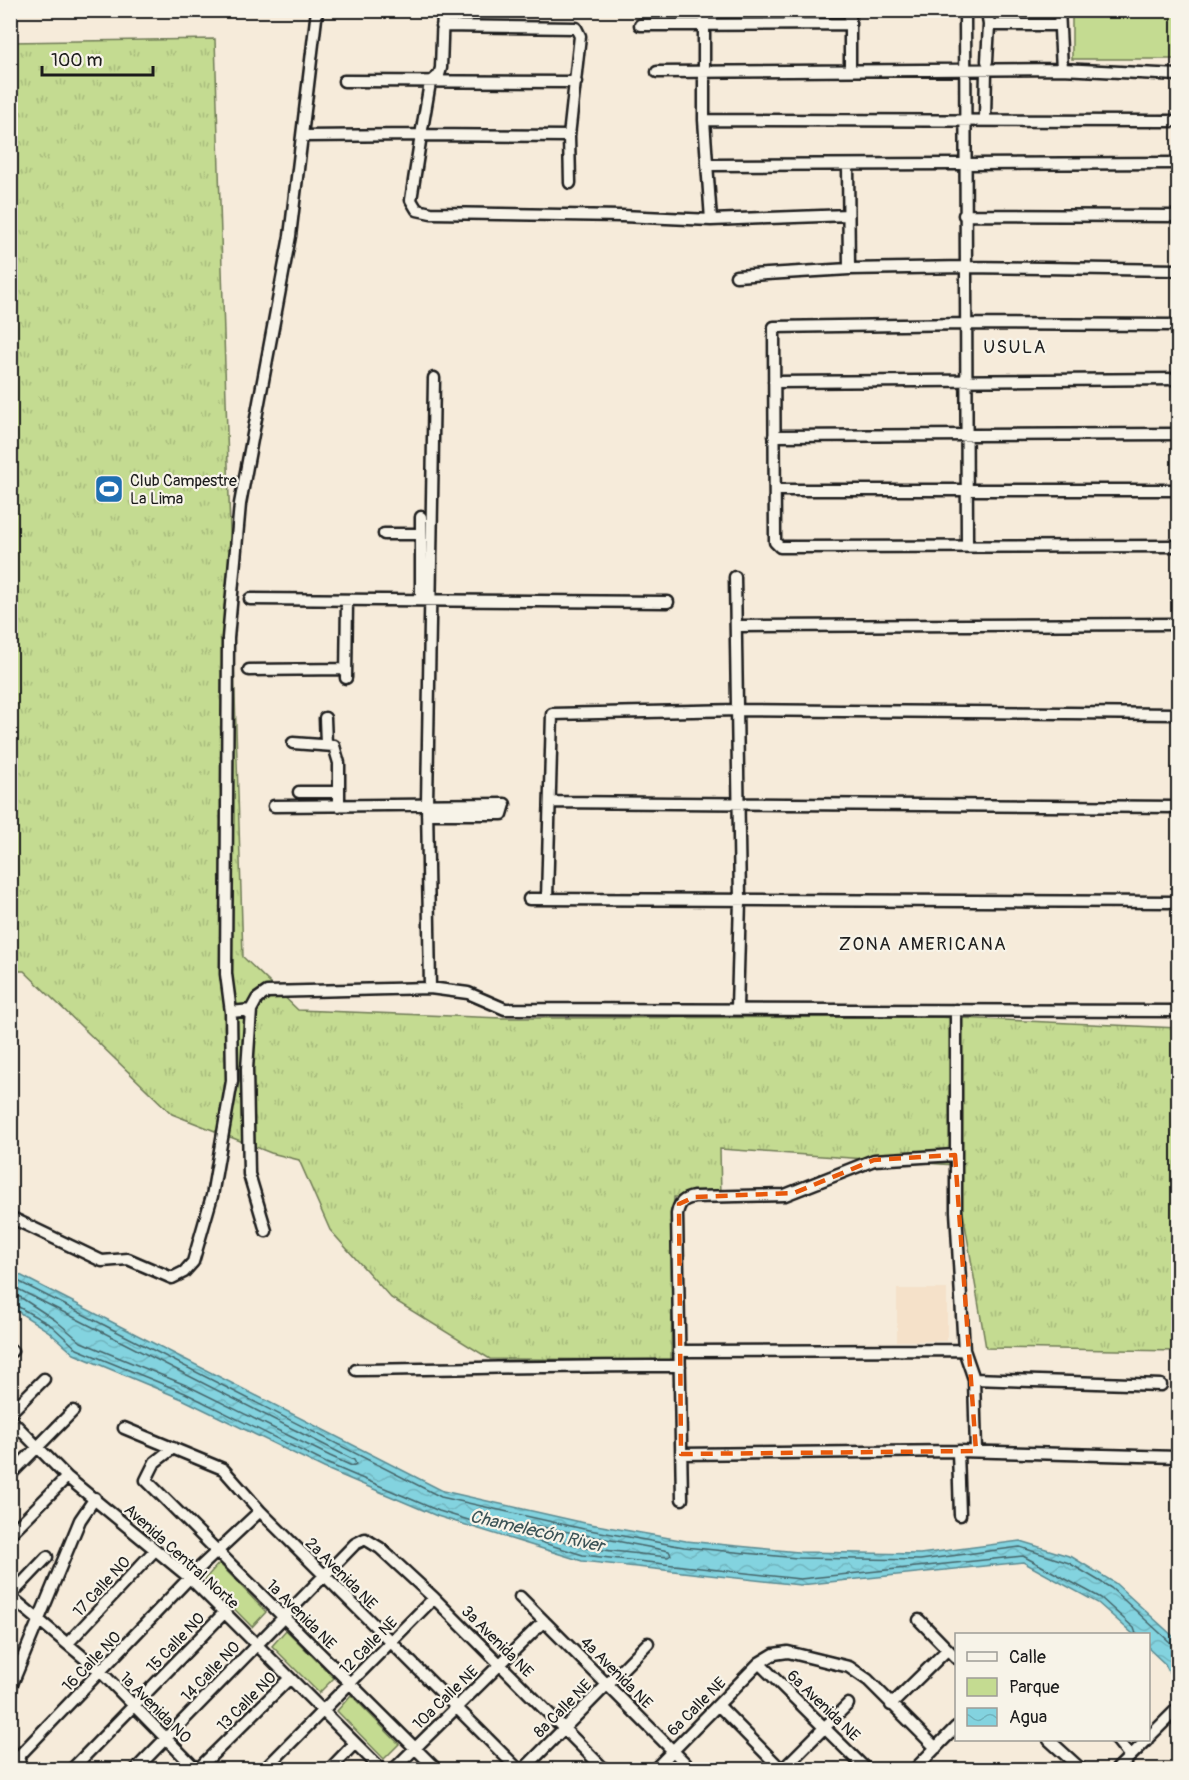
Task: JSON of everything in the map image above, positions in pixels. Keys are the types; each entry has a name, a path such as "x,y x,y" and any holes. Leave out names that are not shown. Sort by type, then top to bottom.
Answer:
{"street":[{"path":"10,1217 102,1261 128,1259 172,1278 184,1272 193,1262 199,1249 212,1196 232,1081 231,1012 226,974 228,638 240,504 290,236 317,10"},
{"path":"443,10 441,69 439,75 430,83 411,200 417,210 431,213 640,216 711,220 849,214"},
{"path":"704,10 704,120 711,220"},
{"path":"850,10 850,71"},
{"path":"965,10 964,434 967,546"},
{"path":"985,120 989,25 987,10"},
{"path":"1059,10 1062,69"},
{"path":"640,25 850,24"},
{"path":"989,25 1059,25"},
{"path":"442,26 576,28 580,36 569,136 570,183"},
{"path":"657,72 966,70 986,65 1179,75"},
{"path":"344,81 576,82"},
{"path":"704,120 1179,121"},
{"path":"302,136 569,136"},
{"path":"708,165 1179,163"},
{"path":"848,165 849,269"},
{"path":"964,215 1179,216"},
{"path":"736,276 849,269 964,267 1179,270"},
{"path":"1179,325 965,324 774,327 775,543 780,547 1179,546"},
{"path":"430,988 425,600 434,378"},
{"path":"774,382 1179,379"},
{"path":"774,436 1179,434"},
{"path":"775,490 1179,490"},
{"path":"420,517 425,600"},
{"path":"384,534 421,534"},
{"path":"735,577 738,626 740,900 737,1008"},
{"path":"250,599 668,602"},
{"path":"249,670 346,673 347,600"},
{"path":"738,626 1179,624"},
{"path":"547,898 550,718 552,714 739,710 1179,714"},
{"path":"325,717 326,744"},
{"path":"292,742 334,746 339,763 339,806"},
{"path":"299,792 339,792"},
{"path":"550,802 1179,807"},
{"path":"274,806 427,809 502,814 505,806 427,809"},
{"path":"529,899 1179,902"},
{"path":"266,1231 249,1174 247,1069 251,1010 257,999 267,992 430,988 468,993 505,1009 1179,1011"},
{"path":"231,1012 251,1010"},
{"path":"957,1010 955,1155 964,1350 974,1379 976,1451"},
{"path":"682,1499 677,1214 679,1204 686,1199 784,1195 874,1160 955,1155"},
{"path":"680,1351 964,1350"},
{"path":"356,1370 519,1369 558,1365 680,1366"},
{"path":"10,1413 44,1379"},
{"path":"974,1379 1161,1385"},
{"path":"10,1475 73,1411"},
{"name":"Avenida Central Norte","path":"10,1419 67,1477 191,1579 382,1770"},
{"name":"2a Avenida NE","path":"124,1428 223,1469 260,1511 324,1576 521,1770"},
{"name":"1a Avenida NE","path":"173,1448 155,1462 146,1480 437,1770"},
{"path":"958,1451 960,1515"},
{"path":"681,1454 976,1451 1179,1457"},
{"path":"10,1534 67,1477"},
{"path":"10,1689 80,1520 95,1498"},
{"name":"16 Calle NO","path":"17,1761 218,1550 260,1511"},
{"name":"14 Calle NO","path":"135,1770 355,1544 365,1539"},
{"name":"3a Avenida NE","path":"365,1539 380,1548 434,1598 605,1770"},
{"name":"17 Calle NO","path":"69,1642 155,1550"},
{"path":"11,1596 47,1557"},
{"name":"1a Avenida NO","path":"11,1596 69,1642 197,1770"},
{"name":"4a Avenida NE","path":"520,1597 692,1770"},
{"name":"12 Calle NE","path":"264,1770 434,1598"},
{"name":"15 Calle NO","path":"71,1770 224,1613"},
{"path":"919,1620 955,1656"},
{"name":"10a Calle NE","path":"393,1770 544,1621"},
{"name":"8a Calle NE","path":"521,1770 648,1643"},
{"path":"891,1705 947,1650"},
{"path":"759,1663 774,1654 788,1652 849,1667 868,1680 936,1748"},
{"name":"6a Calle NE","path":"654,1770 759,1663"},
{"name":"6a Avenida NE","path":"759,1663 826,1726 867,1770"},
{"name":"13 Calle NO","path":"197,1770 289,1679"},
{"path":"718,1705 782,1770 848,1704"},
{"path":"1150,1737 1179,1708"},
{"path":"914,1770 955,1729"},
{"path":"1049,1741 1082,1770"},
{"path":"1118,1741 1132,1754"},
{"path":"1116,1770 1146,1741"},
{"path":"329,1770 354,1744"}],"highlighted area":[{"path":"955,1155 976,1451 681,1454 679,1204 694,1197 794,1193 874,1160"}],"shaded area":[{"path":"897,1289 947,1289 947,1341 897,1341"}],"green space":[{"path":"1072,11 1178,11 1178,59 1072,59"},
{"path":"215,39 243,957 298,1010 502,1018 936,1017 1178,1028 1178,1351 986,1348 955,1165 720,1149 721,1197 674,1197 671,1360 490,1359 391,1298 330,1230 299,1160 271,1153 172,1114 24,971 11,971 11,42"},
{"path":"219,1563 266,1612 252,1627 205,1579"},
{"path":"286,1630 334,1678 319,1693 272,1646"},
{"path":"351,1695 399,1744 384,1759 337,1711"}],"water":[{"name":"Chamelecón River","path":"10,1270 443,1491 585,1523 686,1541 798,1552 920,1554 1020,1541 1072,1557 1115,1583 1176,1639 1178,1642 1178,1691 1165,1664 1150,1650 1150,1633 1132,1633 1098,1603 1023,1562 800,1585 582,1561 437,1516 324,1468 182,1399 74,1354 48,1331 11,1307"}],"place":[{"name":"Club Campestre La Lima","path":"109,489"}],"district":[{"name":"USULA","path":"1015,347"},
{"name":"ZONA AMERICANA","path":"923,944"}]}
